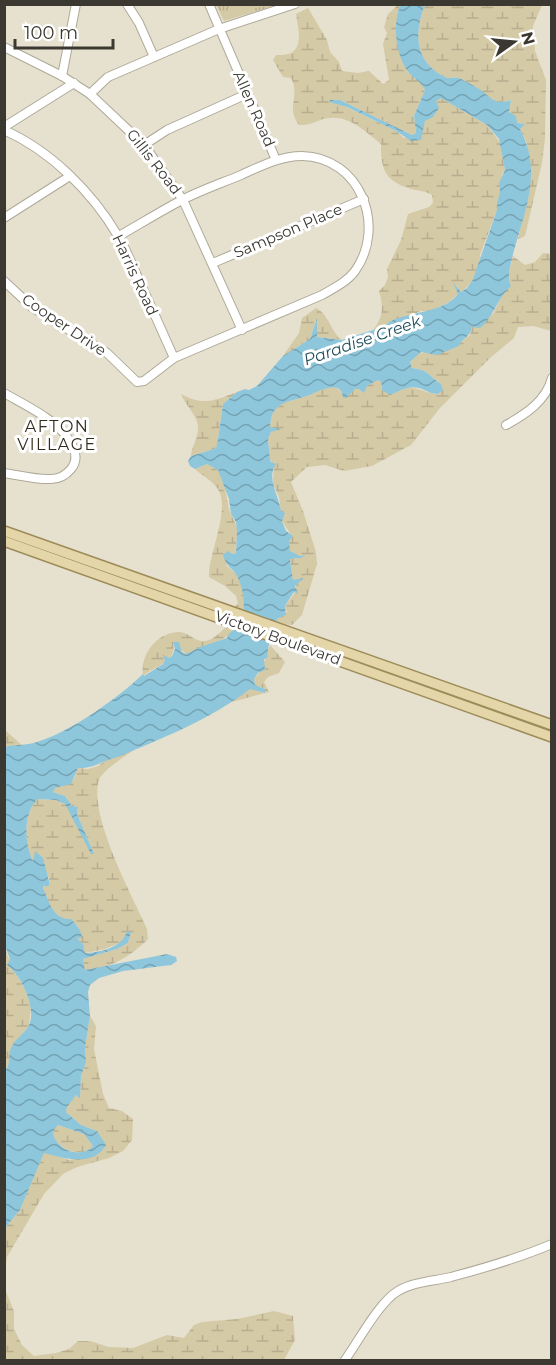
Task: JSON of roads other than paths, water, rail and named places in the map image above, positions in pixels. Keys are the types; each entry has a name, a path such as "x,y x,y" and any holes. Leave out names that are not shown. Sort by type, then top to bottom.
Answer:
{"main road":[{"name":"Victory Boulevard","path":"4,531 222,614"},
{"name":"Victory Boulevard","path":"4,541 284,636 552,737"},
{"name":"Victory Boulevard","path":"284,636 552,725"}],"street":[{"path":"62,76 76,4"},
{"path":"127,4 139,23 154,57"},
{"name":"Allen Road","path":"124,370 137,382 144,381 174,358 322,295 351,276 369,240 370,225 364,199 348,176 329,162 303,156 276,160 209,4"},
{"path":"90,94 108,77 219,29 295,4"},
{"name":"Gillis Road","path":"4,47 62,76 90,94 144,145 162,167 183,200 242,330"},
{"path":"4,128 74,83"},
{"path":"144,145 167,130 247,94"},
{"name":"Harris Road","path":"4,128 30,143 70,176 98,207 119,236 174,358"},
{"path":"119,236 183,200 276,160"},
{"path":"4,218 70,176"},
{"name":"Sampson Place","path":"213,263 364,199"},
{"name":"Cooper Drive","path":"4,281 33,308 107,353 124,370"},
{"path":"506,425 526,414 548,390 552,378"},
{"path":"4,393 46,417 68,439 73,446 75,457 74,466 66,474 52,479 4,473"},
{"path":"345,1360 386,1302 397,1291 480,1269 552,1244"}],"water":[{"name":"Paradise Creek","path":"400,5 425,5 419,26 419,46 427,63 435,71 448,78 461,79 493,100 505,102 511,100 509,112 516,116 517,123 525,124 520,129 530,160 530,191 509,270 511,286 485,324 480,328 472,327 459,346 437,355 421,352 410,362 412,368 425,372 441,384 443,390 438,394 411,387 390,395 382,390 381,382 378,380 367,386 364,393 355,389 343,398 342,392 338,389 328,388 287,402 273,413 270,427 281,429 271,432 268,439 270,459 276,464 272,475 274,487 281,511 285,513 282,521 286,531 293,536 289,541 290,551 300,556 306,555 290,559 293,580 304,578 295,586 298,593 293,593 285,606 286,615 278,618 273,628 267,658 264,659 265,670 258,673 254,679 255,685 265,689 265,693 250,689 219,710 169,735 118,757 89,767 78,768 71,784 55,788 53,792 65,796 72,806 78,807 77,814 94,854 91,854 65,804 56,800 38,799 33,805 26,828 30,854 33,861 35,851 43,858 50,885 46,887 44,885 43,888 47,898 56,913 71,919 78,928 82,938 77,938 83,944 85,953 110,948 125,937 127,931 131,932 128,943 117,949 83,959 85,970 167,954 176,957 177,961 171,965 123,971 99,978 90,985 86,1062 81,1076 80,1099 76,1095 66,1112 81,1125 97,1131 106,1145 94,1157 86,1159 69,1159 44,1153 20,1210 5,1228 5,1070 12,1045 29,1025 31,1010 22,984 7,965 10,959 5,946 5,747 37,742 78,723 107,704 143,674 144,676 163,664 165,660 163,655 169,658 172,656 175,649 173,642 179,642 182,652 186,654 227,638 240,622 243,610 240,584 223,555 228,551 232,554 236,553 236,522 231,514 229,499 218,470 207,464 195,469 188,461 191,456 217,446 223,404 237,392 257,386 283,356 310,339 317,318 317,337 342,340 380,330 391,321 436,308 452,300 458,294 453,282 461,292 473,279 497,210 499,183 505,170 499,139 487,125 441,98 436,101 439,108 433,117 425,121 421,140 411,141 347,107 329,102 340,100 412,135 416,133 414,116 425,90 406,69 399,54 396,21","holes":["58,1125 84,1134 93,1146 88,1150 75,1152 63,1148 53,1132"]}],"district":[{"name":"AFTON VILLAGE","path":"57,435"}]}
